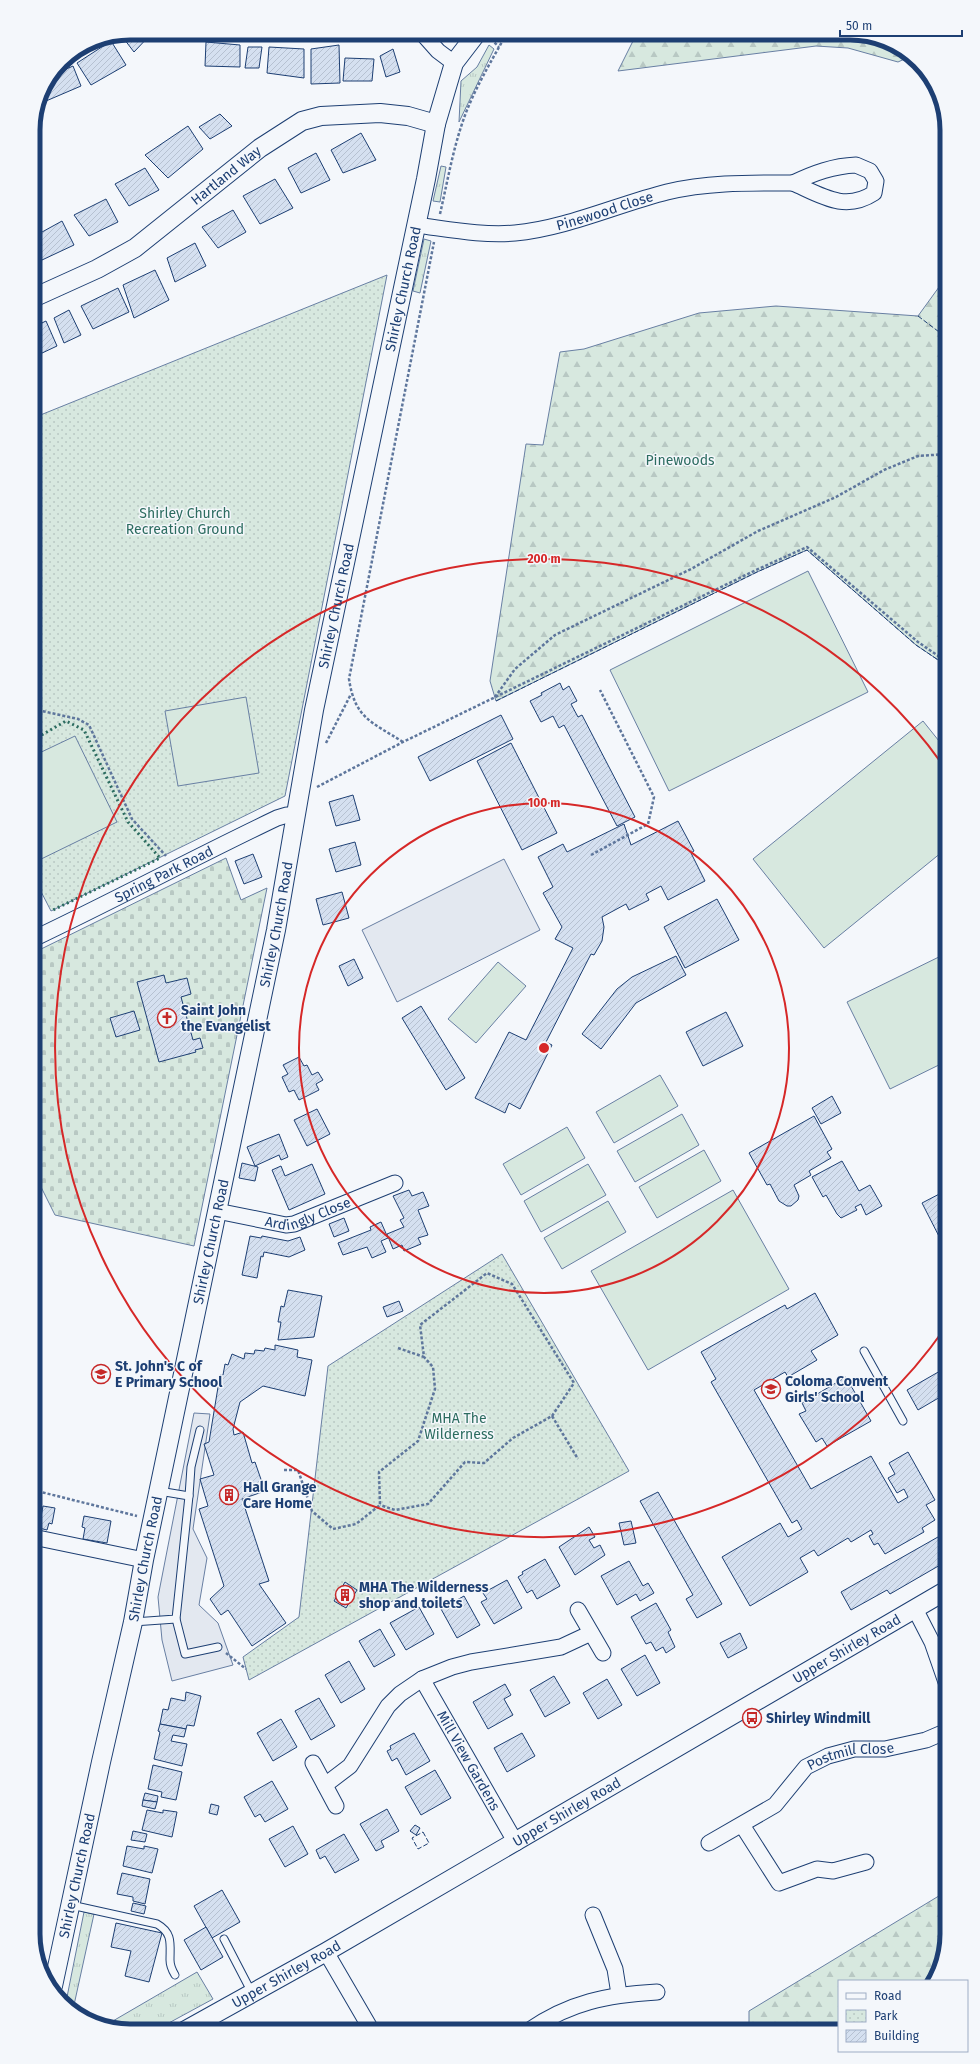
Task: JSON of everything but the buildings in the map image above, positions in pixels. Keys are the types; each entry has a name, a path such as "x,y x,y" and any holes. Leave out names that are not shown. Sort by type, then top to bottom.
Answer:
{"street":[{"path":"428,40 454,63"},
{"name":"Shirley Church Road","path":"54,1982 133,1622 144,1560 276,930 314,710 436,124 454,63 472,40"},
{"name":"Hartland Way","path":"40,295 98,269 135,248 260,148 302,120 341,114 380,113 408,116 436,124"},
{"name":"Pinewood Close","path":"416,225 474,232 515,233 546,227 690,187 730,183 793,183 818,172 839,166 856,165 870,171 876,181 874,193 864,199 849,203 829,200 793,183"},
{"name":"Spring Park Road","path":"40,936 114,901 215,847 277,818 287,815 296,815"},
{"name":"Ardingly Close","path":"217,1211 286,1225 294,1224 395,1183"},
{"path":"40,1538 144,1560"},
{"name":"Upper Shirley Road","path":"197,2024 516,1843 940,1594"},
{"path":"915,1609 932,1642 940,1665"},
{"path":"578,1610 602,1653"},
{"path":"325,1785 350,1766 388,1706 400,1694 422,1679 452,1667 471,1662 561,1647 591,1633"},
{"name":"Mill View Gardens","path":"422,1679 516,1843"},
{"name":"Postmill Close","path":"709,1843 775,1805 806,1767 828,1756 854,1749 885,1749 926,1740 940,1734"},
{"path":"313,1763 336,1806"},
{"path":"742,1825 779,1882 817,1869 833,1871 866,1862"},
{"path":"593,1915 615,1969 619,1994"},
{"path":"326,1952 368,2024"},
{"path":"541,2024 573,2006 619,1994 657,1992"}],"lane":[{"path":"864,1351 903,1421"},
{"path":"200,1430 191,1467 176,1619 185,1654 218,1647"},
{"path":"159,1491 189,1496"},
{"path":"133,1622 176,1619"},
{"path":"70,1905 157,1924 162,1927 171,1940 170,1960 175,1974"},
{"path":"224,1939 252,1993"}],"path":[{"path":"403,742 368,720 355,706 349,679 437,228 454,151 467,110 486,70 503,40"},
{"path":"495,698 515,669 554,635 691,568 758,531 836,497 884,470 918,456 940,454"},
{"path":"311,790 403,742 756,570 807,547 918,642 940,657"},
{"path":"591,855 648,824 654,797 600,690"},
{"path":"40,711 78,719 88,725 132,819 177,868"},
{"path":"380,1505 395,1510 428,1504 465,1462 484,1463 514,1437 552,1416 574,1383 512,1284 486,1274 420,1326 424,1357"},
{"path":"380,1505 379,1472 418,1441 435,1389 433,1367 424,1357 398,1348"},
{"path":"552,1416 578,1459"},
{"path":"284,1470 298,1470 312,1510 333,1528 356,1524 380,1505"},
{"path":"40,1492 134,1516 153,1519"},
{"path":"218,1647 246,1669"}],"green space":[{"path":"634,40 856,40 890,49 905,59 898,62 848,48 816,46 618,71"},
{"path":"489,45 494,49 459,122 461,81 477,67"},
{"path":"441,166 446,167 440,202 433,201"},
{"path":"424,239 431,241 420,293 413,291"},
{"name":"Shirley Church Recreation Ground","path":"387,275 285,796 51,911 40,890 40,415"},
{"name":"Pinewoods","path":"940,286 940,661 916,645 807,550 757,572 496,701 490,681 526,444 543,445 560,352 584,349 699,313 776,306 918,316"},
{"path":"808,571 868,692 669,791 610,670"},
{"path":"246,697 259,773 178,786 165,711"},
{"path":"923,721 940,742 940,854 824,948 753,859"},
{"path":"75,736 117,822 40,860 40,753"},
{"path":"226,858 241,900 267,888 194,1246 55,1215 40,1185 40,950"},
{"path":"940,956 940,1064 890,1089 847,1002"},
{"path":"498,962 526,986 476,1043 448,1019"},
{"path":"660,1075 678,1106 614,1143 596,1112"},
{"path":"682,1114 699,1145 635,1182 617,1151"},
{"path":"567,1127 585,1158 521,1195 503,1164"},
{"path":"704,1150 721,1181 657,1218 639,1187"},
{"path":"588,1164 606,1195 541,1232 524,1201"},
{"path":"733,1190 789,1289 648,1370 591,1271"},
{"path":"608,1201 626,1232 562,1269 544,1238"},
{"name":"MHA The Wilderness","path":"502,1254 629,1471 249,1680 243,1657 299,1617 328,1366"},
{"path":"940,1895 939,1946 935,1963 927,1980 838,1980 838,2024 749,2024 749,2011"},
{"path":"84,1912 94,1914 74,2004 67,1999"},
{"path":"197,1972 213,1999 167,2024 124,2024 111,2022"}],"shaded area":[{"path":"504,859 540,930 397,1002 362,930"},
{"path":"194,1413 210,1414 193,1529 207,1558 199,1605 218,1623 233,1665 172,1681 162,1640 158,1597"}],"hedge":[{"path":"40,736 66,721 84,730 128,822 160,858 51,911"}],"fence":[{"path":"918,316 940,333"},
{"path":"496,701 757,572 807,550 916,645 940,661"},
{"path":"423,1832 429,1843 418,1849 412,1838 423,1832"}],"place":[{"name":"Saint John the Evangelist","path":"167,1018"},
{"name":"St. John's C of E Primary School","path":"101,1374"},
{"name":"Coloma Convent Girls' School","path":"771,1389"},
{"name":"Hall Grange Care Home","path":"229,1495"},
{"name":"MHA The Wilderness shop and toilets","path":"345,1595"},
{"name":"Shirley Windmill","path":"752,1718"}]}
